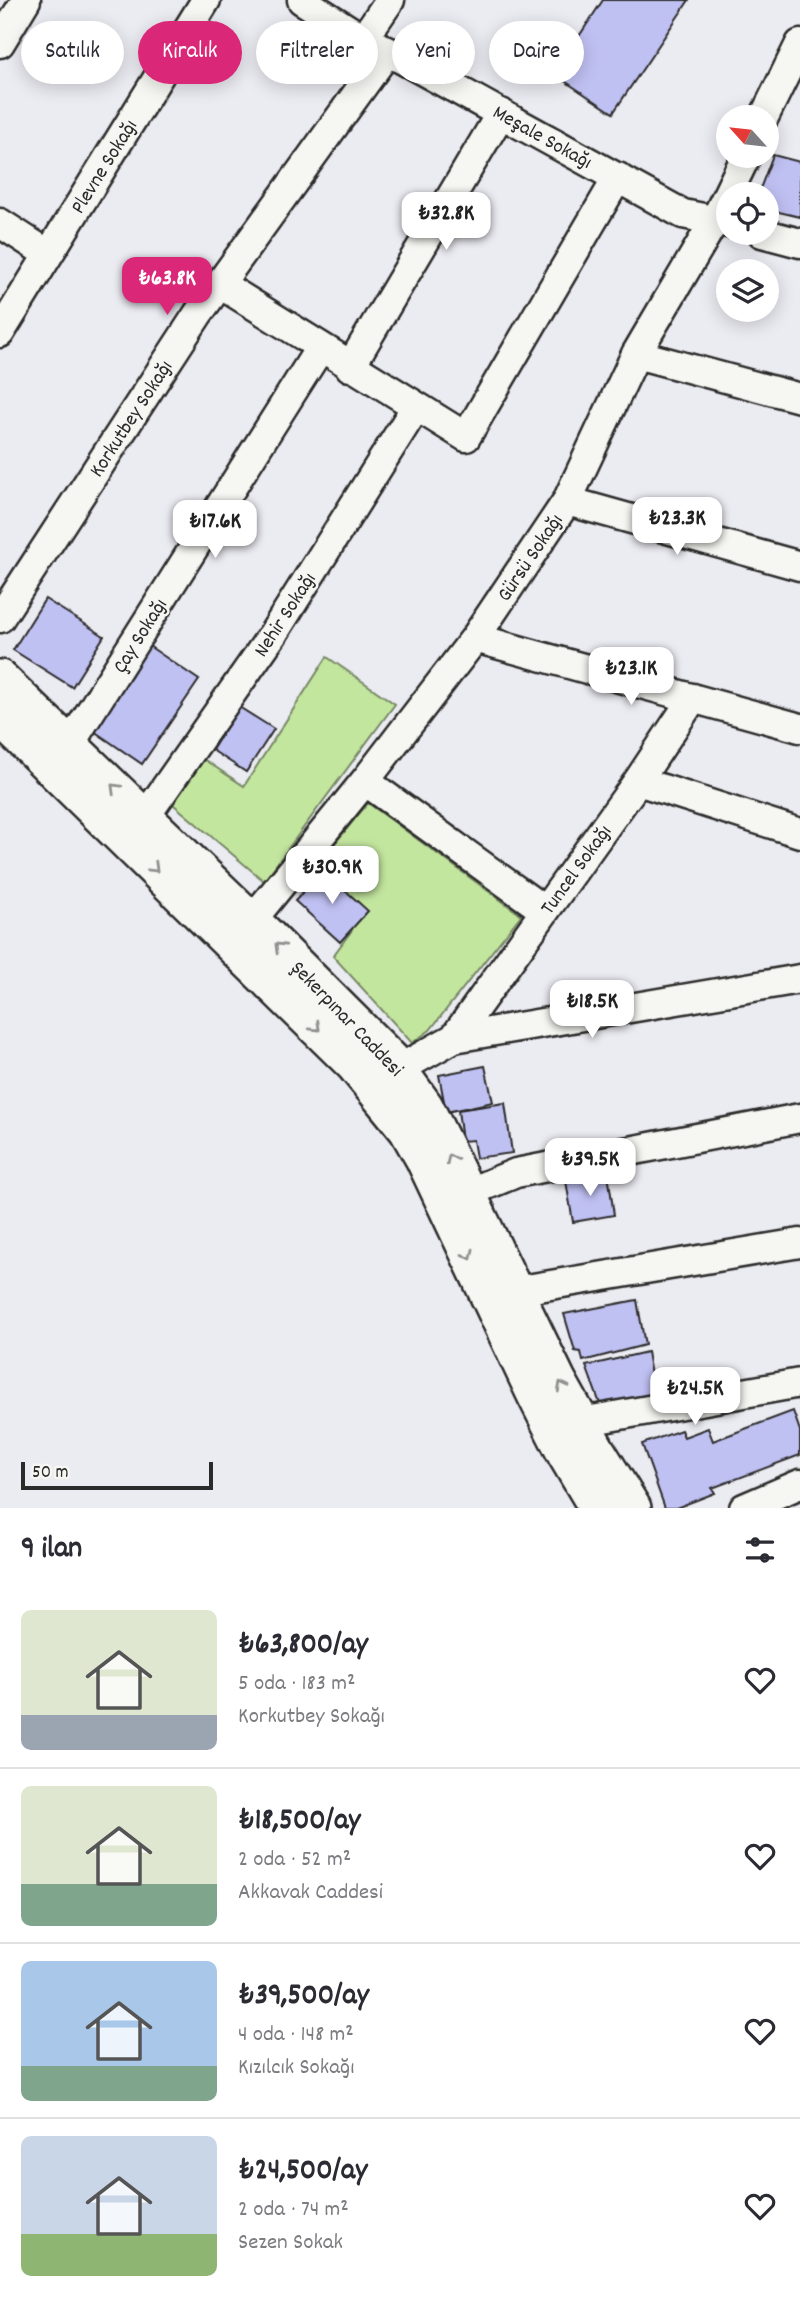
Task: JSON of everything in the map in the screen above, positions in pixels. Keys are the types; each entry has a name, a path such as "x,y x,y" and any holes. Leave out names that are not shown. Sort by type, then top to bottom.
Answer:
{"main road":[{"name":"Şekerpınar Caddesi","path":"0,678 252,920 388,1079 407,1130 424,1158 565,1454 597,1508"},
{"name":"Şekerpınar Caddesi","path":"0,718 355,1065 388,1079 425,1106 581,1422 634,1508"}],"street":[{"path":"0,43 26,0"},
{"name":"Plevne Sokağı","path":"0,332 206,0"},
{"name":"Meşale Sokağı","path":"302,0 337,21"},
{"name":"Korkutbey Sokağı","path":"378,38 390,0"},
{"name":"Meşale Sokağı","path":"378,45 683,214 716,221"},
{"path":"770,105 797,54"},
{"name":"Korkutbey Sokağı","path":"0,618 350,84"},
{"path":"350,366 501,113"},
{"path":"220,284 466,437 618,177"},
{"path":"0,223 48,254"},
{"name":"Gürsü Sokağı","path":"252,920 365,781 475,638 567,501 636,354 716,231"},
{"path":"779,237 800,243"},
{"name":"Çay Sokağı","path":"70,744 320,348"},
{"path":"636,354 800,398"},
{"name":"Nehir Sokağı","path":"145,817 273,634 416,407"},
{"path":"567,501 800,566"},
{"path":"475,638 800,728"},
{"name":"Tuncel Sokağı","path":"454,1038 638,781 693,698"},
{"path":"365,781 545,911"},
{"path":"638,781 800,833"},
{"path":"388,1079 454,1038 800,979"},
{"path":"467,1193 516,1173 800,1118"},
{"path":"515,1291 800,1243"},
{"path":"581,1422 800,1383"},
{"path":"744,1508 800,1484"}],"green space":[{"path":"327,657 395,704 264,881 167,799 197,755 244,786"},
{"path":"368,803 521,915 430,1030 412,1043 333,956 352,930 302,883"}],"building":[{"path":"603,0 689,0 613,113 569,84 584,84 584,29"},
{"path":"779,157 800,162 800,217 779,212 779,182 763,182 768,168 779,168"},
{"path":"45,599 104,636 72,687 13,650"},
{"path":"149,646 199,680 142,764 91,729"},
{"path":"239,707 274,729 246,772 212,750"},
{"path":"323,870 368,911 340,942 295,901"},
{"path":"485,1066 493,1102 446,1112 439,1075"},
{"path":"505,1103 512,1153 476,1158 473,1140 462,1141 458,1110"},
{"path":"608,1174 614,1215 573,1222 566,1181"},
{"path":"637,1300 645,1345 583,1361 581,1352 575,1351 564,1314"},
{"path":"647,1352 655,1398 602,1409 586,1366"},
{"path":"793,1411 800,1431 800,1455 712,1488 715,1493 676,1508 665,1508 642,1444 681,1430 684,1437 708,1428 713,1441"}]}
